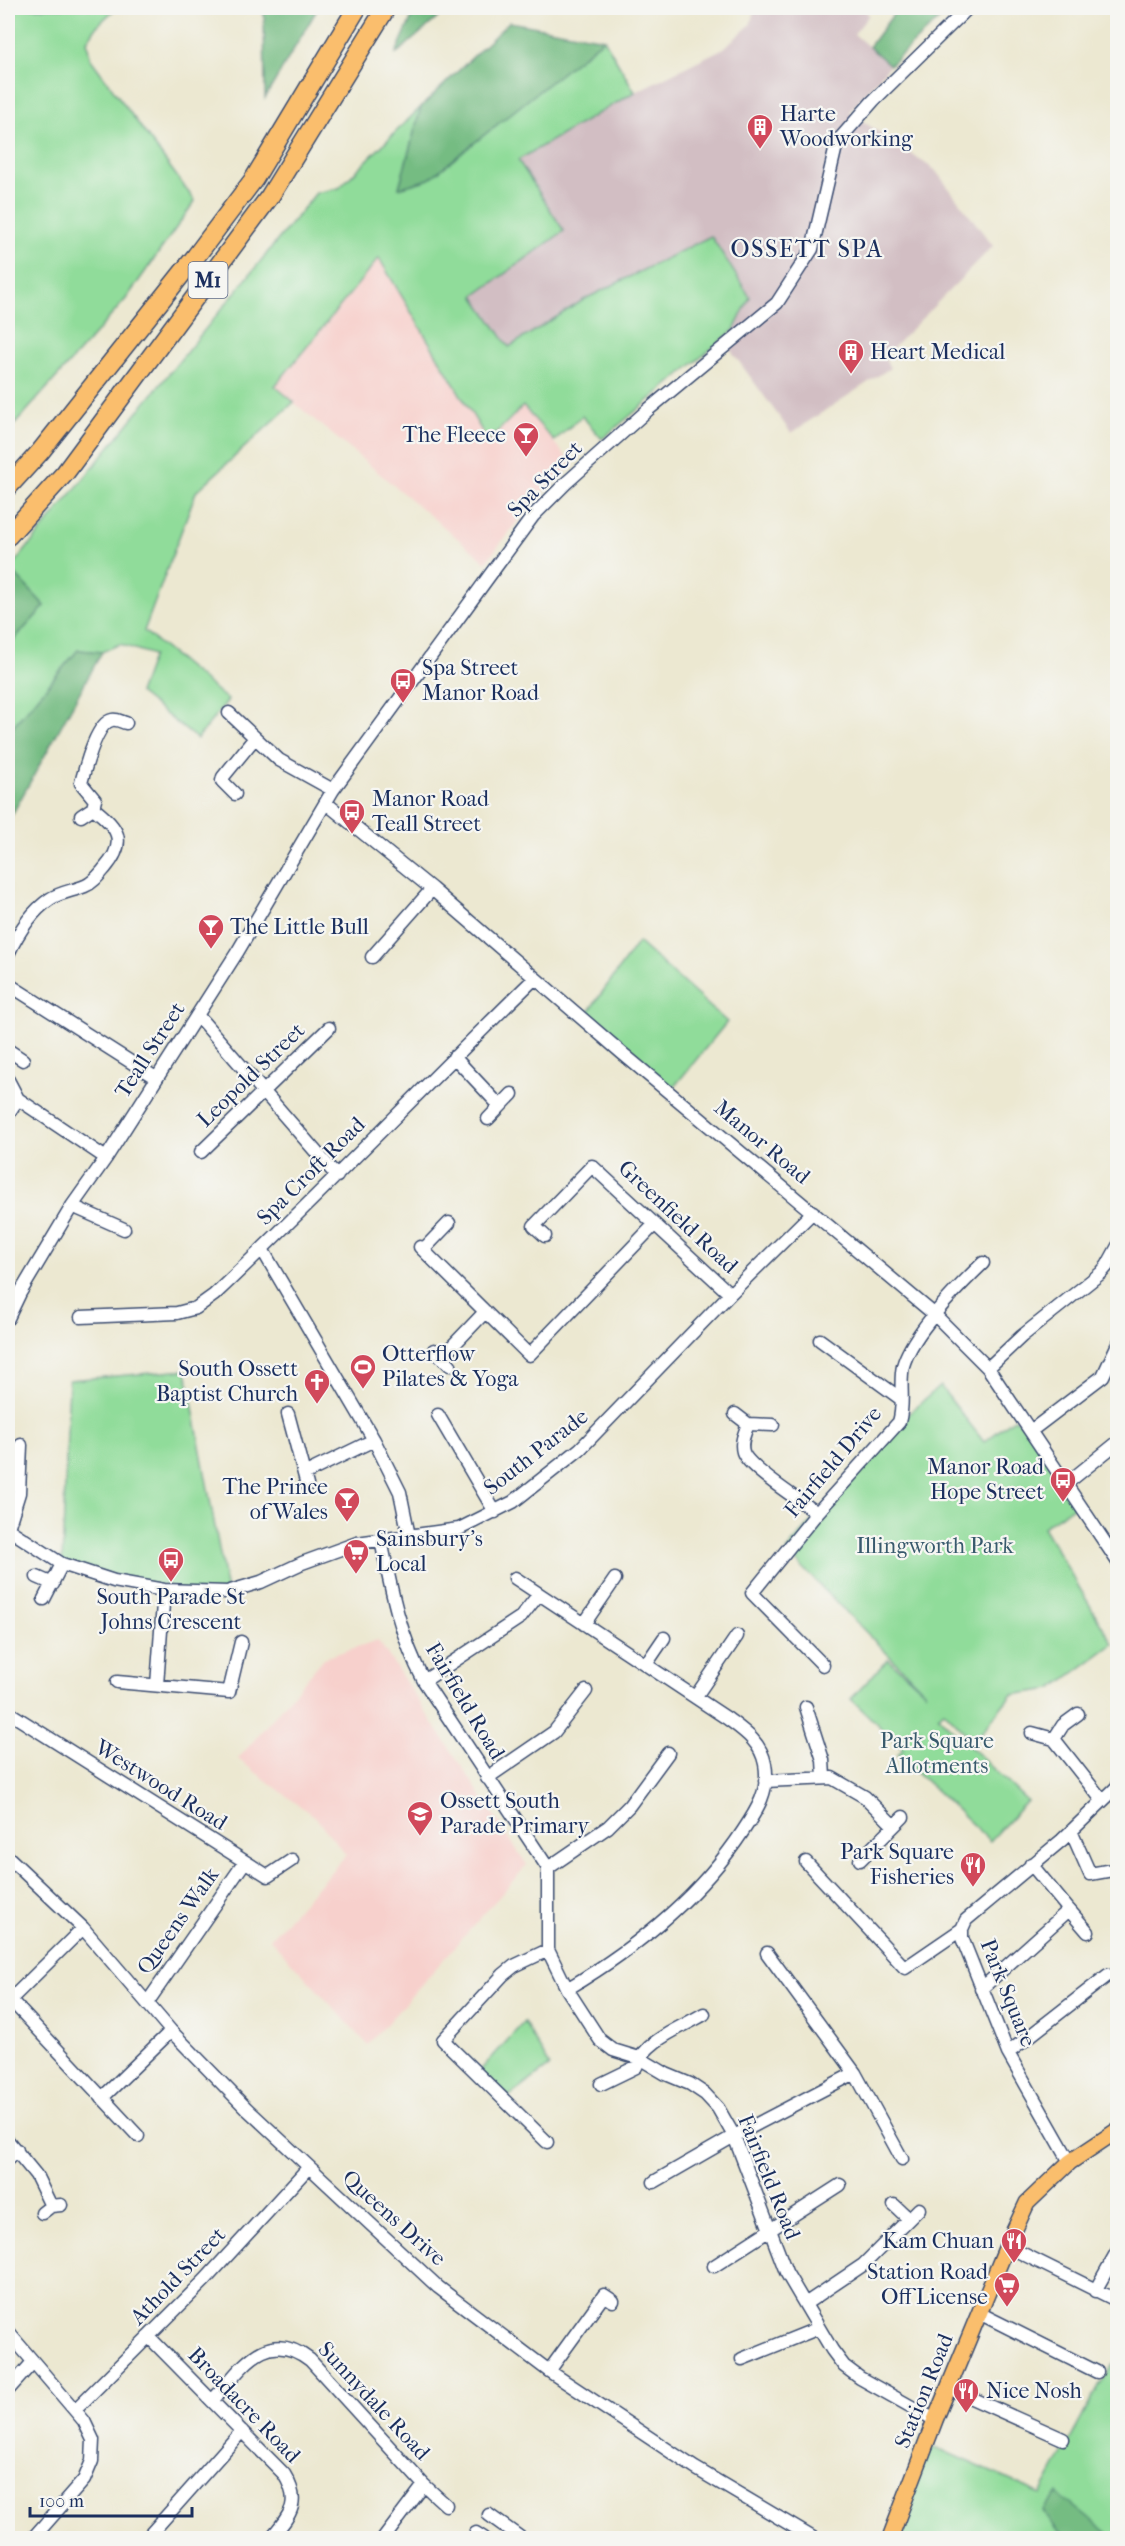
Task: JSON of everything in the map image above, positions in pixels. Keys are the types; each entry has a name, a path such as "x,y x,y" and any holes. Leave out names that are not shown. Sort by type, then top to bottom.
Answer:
{"highway":[{"name":"M1","path":"8,487 40,452 196,256 254,179 357,8"},
{"name":"M1","path":"8,536 65,473 270,196 386,8"}],"main road":[{"name":"Station Road","path":"890,2538 1006,2246 1027,2203 1070,2162 1118,2130"}],"street":[{"name":"Spa Street","path":"326,803 333,790 533,516 566,483 649,409 777,303 812,249 837,142 880,94 968,8"},
{"path":"229,713 253,733 254,739 279,760 333,790"},
{"path":"8,954 26,926 49,900 89,884 112,860 117,850 118,834 81,783 97,736 106,723 114,719 126,723"},
{"path":"235,794 216,783 254,739"},
{"path":"81,816 96,801"},
{"name":"Manor Road","path":"326,803 432,889 935,1315 988,1368 1032,1430 1118,1562"},
{"name":"Teall Street","path":"8,1318 20,1293 72,1206 106,1158 197,1015 326,803"},
{"path":"372,957 432,889"},
{"name":"Spa Croft Road","path":"81,1317 177,1313 196,1308 214,1295 535,978"},
{"path":"8,984 55,1008 156,1078"},
{"path":"197,1015 337,1176"},
{"name":"Leopold Street","path":"201,1152 329,1028"},
{"path":"9,1053 23,1060"},
{"path":"454,1057 500,1106"},
{"path":"8,1080 18,1099 106,1158"},
{"path":"488,1119 512,1094"},
{"path":"8,1114 18,1099"},
{"name":"Greenfield Road","path":"545,1236 534,1226 592,1166 730,1294"},
{"path":"72,1206 116,1230"},
{"name":"South Parade","path":"8,1529 62,1564 114,1581 164,1590 227,1592 261,1582 302,1563 357,1543 459,1529 513,1502 580,1449 813,1212"},
{"path":"449,1223 422,1248 529,1355 654,1225"},
{"path":"988,1368 1022,1336 1101,1273 1118,1246"},
{"path":"262,1249 374,1440 400,1492 409,1536"},
{"name":"Fairfield Drive","path":"823,1665 752,1593 817,1513 899,1422 903,1367 908,1351 935,1315 983,1263"},
{"path":"442,1357 485,1312"},
{"path":"807,1346 824,1339 902,1399"},
{"path":"1032,1430 1102,1376 1118,1344"},
{"path":"288,1414 306,1479 374,1440"},
{"path":"735,1414 748,1424 773,1425"},
{"path":"438,1415 495,1512"},
{"path":"748,1424 742,1441 742,1449 751,1464 817,1513"},
{"path":"1066,1484 1118,1442"},
{"path":"8,1529 19,1493 21,1445"},
{"name":"Fairfield Road","path":"381,1540 402,1634 424,1681 548,1868 548,1950 567,1989 600,2040 613,2050 639,2058 666,2074 690,2084 705,2094 718,2108 734,2136 786,2272 844,2366 860,2378 935,2420"},
{"path":"44,1599 62,1564"},
{"path":"37,1577 52,1584"},
{"path":"515,1578 609,1642 647,1663 696,1696 751,1737 760,1749 765,1764 765,1794 759,1807 724,1860 704,1883 660,1924 567,1989"},
{"path":"584,1624 615,1579"},
{"path":"157,1685 164,1590"},
{"path":"424,1681 521,1617 538,1594"},
{"path":"696,1696 737,1636"},
{"path":"647,1663 664,1638"},
{"path":"117,1682 229,1692 241,1642"},
{"path":"487,1778 554,1732 586,1691"},
{"path":"806,1707 823,1760 824,1777"},
{"name":"Westwood Road","path":"8,1712 244,1863 268,1876 292,1860"},
{"path":"1054,1738 1063,1725 1078,1714"},
{"path":"1032,1733 1054,1738 1102,1800"},
{"path":"548,1868 608,1827 629,1806 668,1753"},
{"path":"765,1781 824,1777 842,1782 899,1821 860,1860"},
{"name":"Park Square","path":"1070,2162 1008,2054 962,1938 962,1929 966,1920 1071,1831 1118,1786"},
{"path":"1071,1831 1090,1874 1118,1869"},
{"name":"Queens Drive","path":"8,1857 83,1928 171,2031 308,2168 438,2287 549,2371 695,2468 813,2538"},
{"path":"806,1862 905,1968 962,1929"},
{"name":"Queens Walk","path":"147,2003 244,1863"},
{"path":"1031,1864 1088,1932"},
{"path":"981,1989 1069,1910"},
{"path":"83,1928 9,1999 138,2136"},
{"path":"547,2142 443,2040 503,1975 514,1966 548,1950"},
{"path":"767,1953 855,2073 886,2143 902,2159"},
{"path":"1008,2054 1108,1975"},
{"path":"786,2002 798,1994"},
{"path":"601,2084 636,2067 639,2058 648,2046 704,2014"},
{"path":"102,2098 171,2031"},
{"path":"654,2182 734,2136 855,2073"},
{"path":"8,2141 12,2155 36,2175 51,2208"},
{"name":"Athold Street","path":"75,2410 205,2280 308,2168"},
{"path":"714,2266 840,2185"},
{"path":"894,2205 909,2219"},
{"path":"805,2304 863,2265 919,2209"},
{"path":"1006,2246 1118,2301"},
{"path":"1095,2291 1118,2250"},
{"path":"549,2371 604,2295 613,2301"},
{"path":"979,2313 1097,2372"},
{"path":"742,2359 819,2328"},
{"path":"8,2332 84,2421 93,2440 92,2461 76,2489 33,2538"},
{"name":"Broadacre Road","path":"148,2337 284,2474 291,2486 293,2507 271,2538"},
{"name":"Sunnydale Road","path":"212,2401 256,2354 268,2347 299,2351 310,2360 424,2485 446,2505"},
{"path":"8,2390 33,2362"},
{"path":"949,2388 1063,2439"},
{"path":"147,2538 243,2432"},
{"path":"384,2538 424,2485"},
{"path":"489,2515 521,2538"}],"shaded area":[{"path":"756,8 863,8 869,15 854,34 890,65 849,112 935,170 993,246 884,357 890,368 791,433 727,345 750,297 585,299 508,347 474,295 564,231 518,161 635,92 724,48 750,25"},
{"path":"379,258 487,441 523,406 573,465 534,500 486,562 275,387"},
{"name":"Ossett South Parade Primary","path":"378,1640 527,1865 368,2045 270,1939 346,1855 316,1818 238,1759 324,1658"}],"green space":[{"path":"8,8 116,8 97,26 87,41 90,58 195,201 126,299 8,432"},
{"path":"264,8 318,8 265,98"},
{"path":"416,8 449,8 395,55"},
{"path":"898,8 951,8 890,65 869,47"},
{"path":"509,22 604,39 429,179 399,188 421,107"},
{"path":"604,39 635,92 518,160 564,231 474,296 509,347 585,299 711,236 750,297 734,330 602,439 582,416 554,441 523,406 488,441 379,258 275,386 294,402 196,492 144,631 228,700 197,739 139,693 153,655 120,644 102,652 78,650 8,732 8,646 45,606 10,569 316,193 339,188 421,107 399,188 429,179"},
{"path":"10,569 45,606 8,646 8,571"},
{"path":"78,650 102,652 8,822 8,732"},
{"path":"638,942 727,1022 669,1093 584,1018"},
{"path":"186,1370 227,1592 189,1592 62,1564 69,1380"},
{"name":"Illingworth Park","path":"940,1386 984,1442 1014,1419 1032,1430 1079,1503 1043,1527 1113,1644 1052,1689 1011,1695 974,1742 944,1711 938,1716 1027,1801 990,1841 898,1755 903,1749 851,1699 888,1659 926,1693 786,1551 899,1422"},
{"path":"524,2022 550,2066 504,2100 477,2074"},
{"path":"1117,2360 1117,2538 890,2538 928,2444 1041,2494 1100,2384"},
{"path":"1057,2493 1113,2538 1072,2538 1057,2530 1043,2511"}],"place":[{"name":"Harte Woodworking","path":"760,150"},
{"name":"Heart Medical","path":"851,375"},
{"name":"The Fleece","path":"526,458"},
{"name":"Spa Street Manor Road","path":"403,704"},
{"name":"Manor Road Teall Street","path":"352,835"},
{"name":"The Little Bull","path":"211,950"},
{"name":"Otterflow Pilates & Yoga","path":"363,1390"},
{"name":"South Ossett Baptist Church","path":"317,1405"},
{"name":"Manor Road Hope Street","path":"1063,1503"},
{"name":"The Prince of Wales","path":"347,1523"},
{"name":"Sainsbury's Local","path":"356,1575"},
{"name":"South Parade St Johns Crescent","path":"171,1583"},
{"name":"Ossett South Parade Primary","path":"420,1837"},
{"name":"Park Square Fisheries","path":"973,1888"},
{"name":"Kam Chuan","path":"1014,2264"},
{"name":"Station Road Off License","path":"1007,2308"},
{"name":"Nice Nosh","path":"966,2414"}],"district":[{"name":"OSSETT SPA","path":"807,249"}],"park label":[{"name":"Park Square Allotments","path":"937,1754"}]}
